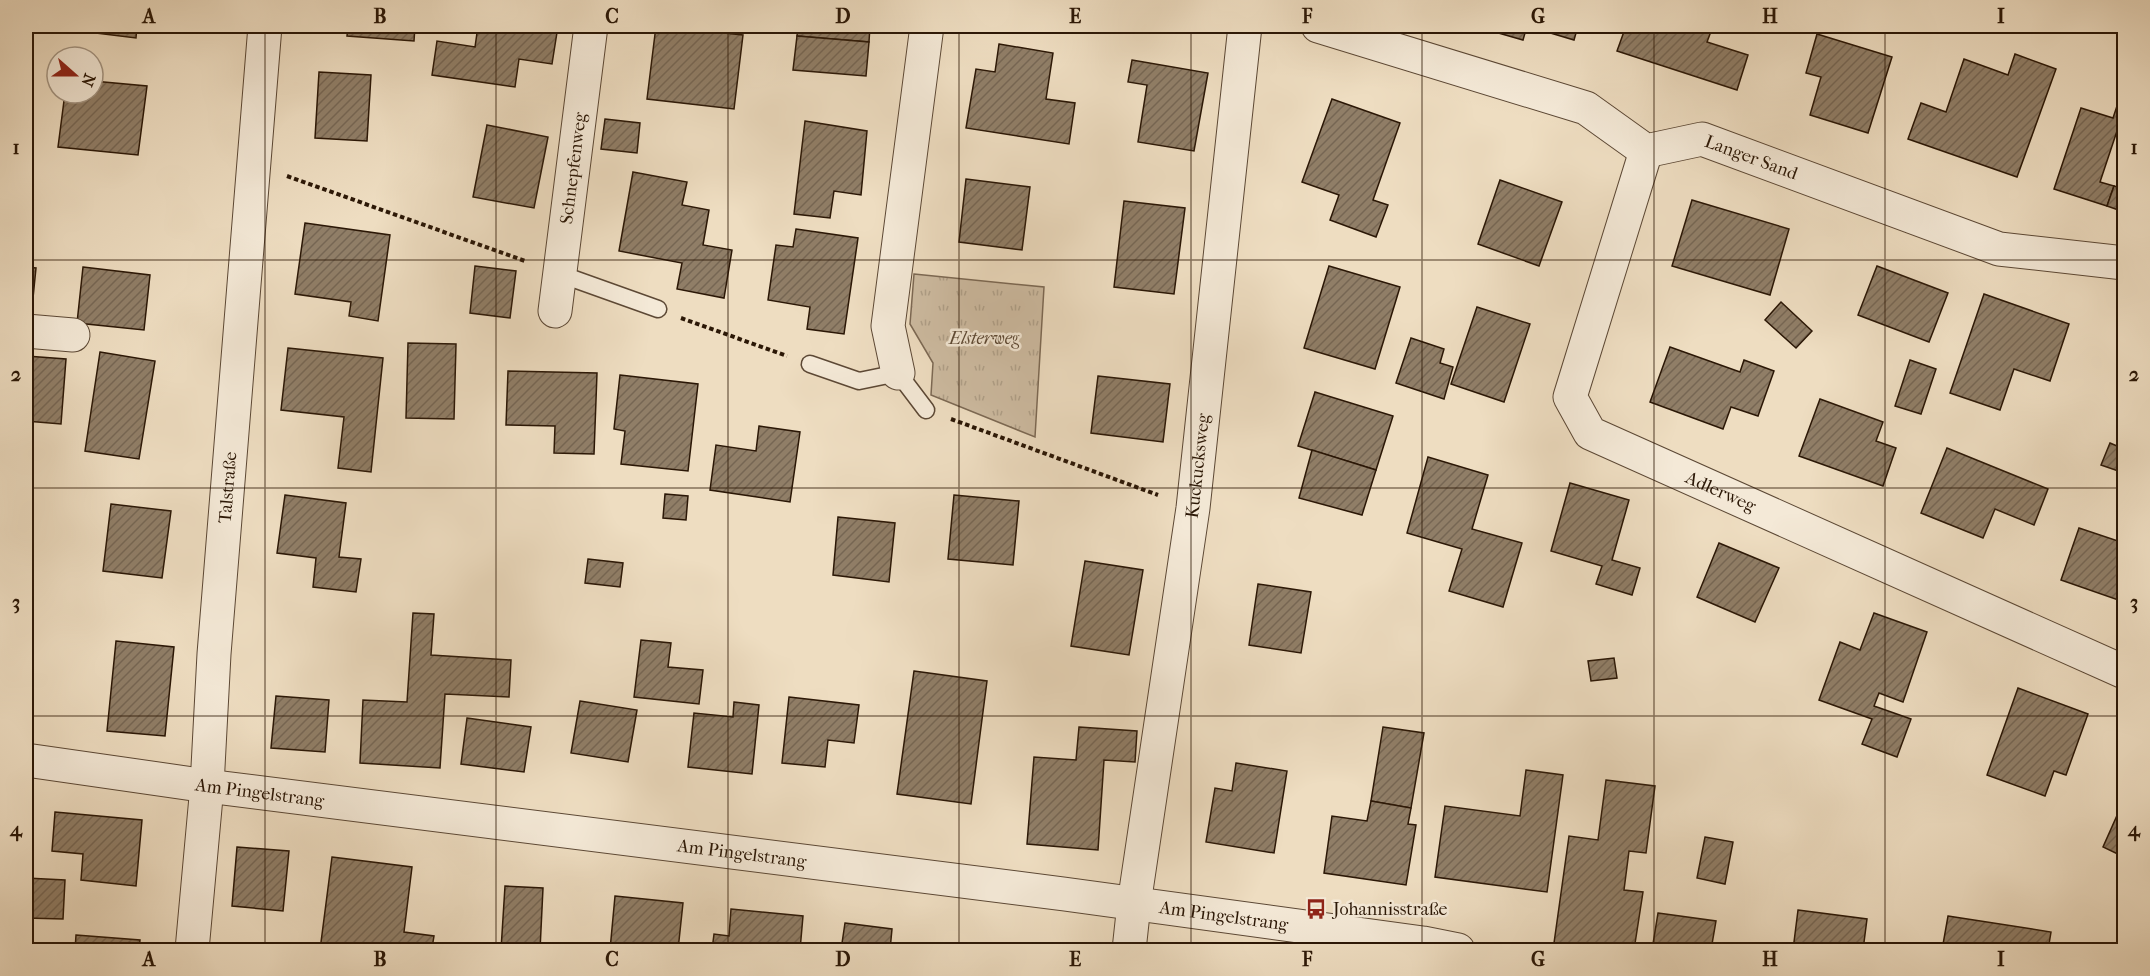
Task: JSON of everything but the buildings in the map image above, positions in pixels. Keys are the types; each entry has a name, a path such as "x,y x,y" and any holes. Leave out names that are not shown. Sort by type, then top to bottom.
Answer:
{"street":[{"name":"Talstraße","path":"192,951 207,786 215,642 265,26"},
{"name":"Schnepfenweg","path":"555,311 591,26"},
{"path":"898,373 888,326 927,26"},
{"name":"Kuckucksweg","path":"1134,903 1193,508 1245,26"},
{"path":"1318,26 1586,108 1646,151"},
{"name":"Langer Sand","path":"1646,151 1702,139 1999,249 2124,263"},
{"name":"Adlerweg","path":"1646,151 1570,397 1590,433 2124,672"},
{"path":"26,331 73,335"},
{"name":"Am Pingelstrang","path":"26,760 207,786 1134,903 1423,943 1458,951"},
{"path":"1129,951 1134,903"}],"lane":[{"path":"560,274 658,309"},
{"path":"810,364 859,381 898,373 926,410"}],"path":[{"path":"254,174 291,176 560,274"},
{"path":"658,309 810,364"},
{"path":"926,410 1193,508"}],"green space":[{"name":"Elsterweg","path":"914,274 1044,287 1035,437 931,395 933,363 910,324"}],"place":[{"name":"Johannisstraße","path":"1316,909"}]}
